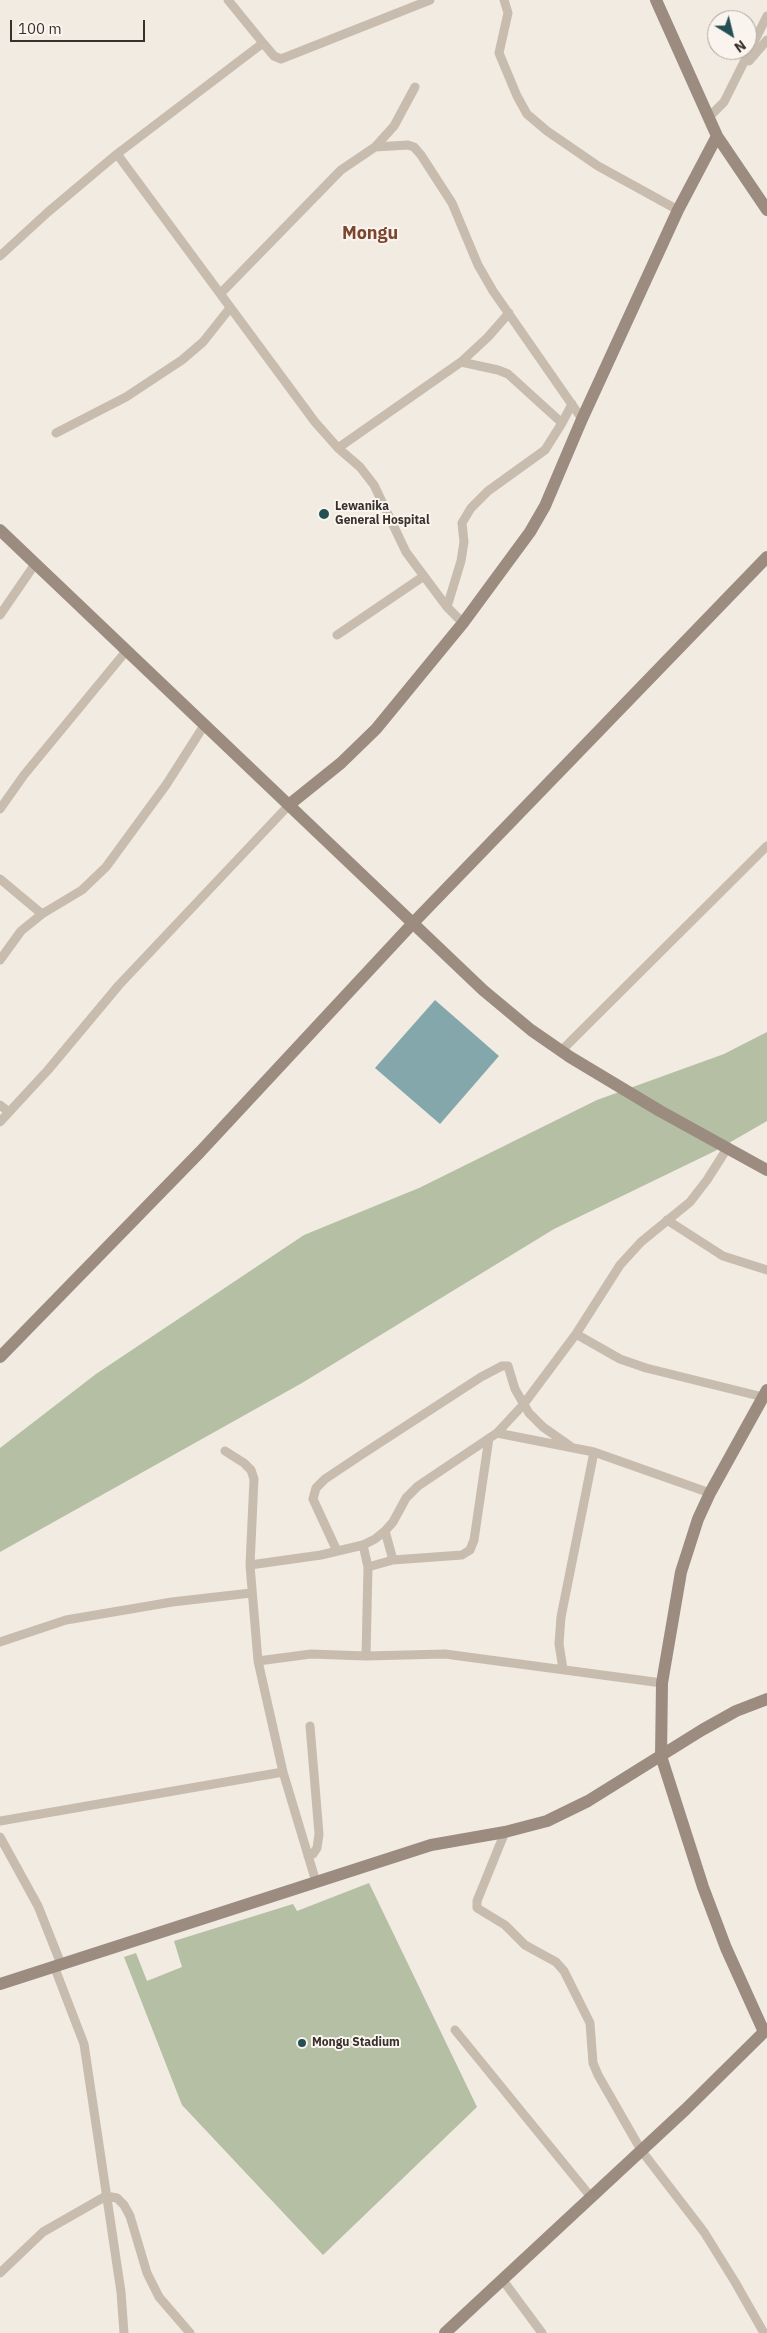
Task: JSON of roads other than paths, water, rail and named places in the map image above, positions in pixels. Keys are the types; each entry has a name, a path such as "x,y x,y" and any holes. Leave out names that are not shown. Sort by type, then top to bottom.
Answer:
{"street":[{"path":"228,0 274,56 281,59 430,0"},
{"path":"504,0 508,13 499,53 517,96 527,114 547,131 598,166 678,210"},
{"path":"656,0 717,136 767,210"},
{"path":"708,118 724,102 767,16"},
{"path":"743,66 767,40"},
{"path":"0,256 48,212 117,154 263,43"},
{"path":"221,293 341,170 375,147 394,126 415,87"},
{"path":"0,1122 126,978 290,804 341,763 376,729 463,623 512,559 545,506 582,419 678,210 717,136"},
{"path":"375,147 408,145 414,147 452,203 478,265 582,419"},
{"path":"117,154 315,422 338,448 360,467 374,484 406,552 447,607 463,623"},
{"path":"56,433 126,397 182,360 202,342 230,308"},
{"path":"338,448 461,362 488,337 509,313"},
{"path":"461,362 508,374 562,422"},
{"path":"447,607 461,562 464,542 462,523 465,517 488,491 545,450 572,404"},
{"path":"0,530 414,922 483,990 531,1030 561,1051 660,1111 767,1170"},
{"path":"0,1357 200,1152 414,922 767,557"},
{"path":"0,615 35,564"},
{"path":"337,635 424,576"},
{"path":"0,809 24,775 126,650"},
{"path":"0,960 21,930 42,914 82,890 106,867 166,785 205,724"},
{"path":"561,1051 767,846"},
{"path":"0,879 42,914"},
{"path":"0,1105 9,1112"},
{"path":"250,1565 290,1560 363,1545 386,1531 406,1498 418,1486 493,1436 523,1405 576,1334 620,1265 641,1242 699,1191 728,1147"},
{"path":"667,1220 723,1256 767,1270"},
{"path":"446,2333 766,2033 726,1948 703,1887 660,1756 662,1683 681,1572 698,1519 765,1394 646,1368 620,1359 576,1334"},
{"path":"337,1551 313,1499 316,1488 325,1479 481,1377 506,1364 523,1405 542,1427 570,1446"},
{"path":"493,1436 570,1446 594,1452 710,1494"},
{"path":"368,1567 393,1560 462,1555 470,1550 474,1540 493,1436"},
{"path":"225,1451 244,1463 251,1470 254,1479 250,1565 258,1661 283,1772 316,1882"},
{"path":"563,1670 559,1644 561,1617 594,1452"},
{"path":"386,1531 393,1560"},
{"path":"363,1545 368,1567 366,1656"},
{"path":"0,1642 66,1620 172,1602 251,1593"},
{"path":"258,1661 311,1654 366,1656 445,1654 662,1683"},
{"path":"0,1984 431,1845 505,1832 547,1821 588,1801 736,1712 767,1699"},
{"path":"308,1856 313,1854 317,1848 319,1834 310,1726"},
{"path":"0,1821 283,1772"},
{"path":"505,1832 477,1901 477,1908 505,1925 525,1946 556,1962 564,1971 590,2023 593,2063 641,2150 704,2232 736,2282 764,2333"},
{"path":"0,1837 38,1906 84,2044 121,2292 124,2333"},
{"path":"455,2030 591,2197"},
{"path":"0,2273 43,2232 106,2196 117,2198 124,2205 130,2216 147,2273 159,2297 190,2333"},
{"path":"502,2279 542,2333"}],"water":[{"path":"435,1000 499,1056 440,1124 375,1068"}],"place":[{"name":"Lewanika General Hospital","path":"324,514"},
{"name":"Mongu Stadium","path":"302,2043"}],"district":[{"name":"Mongu","path":"370,234"}]}
